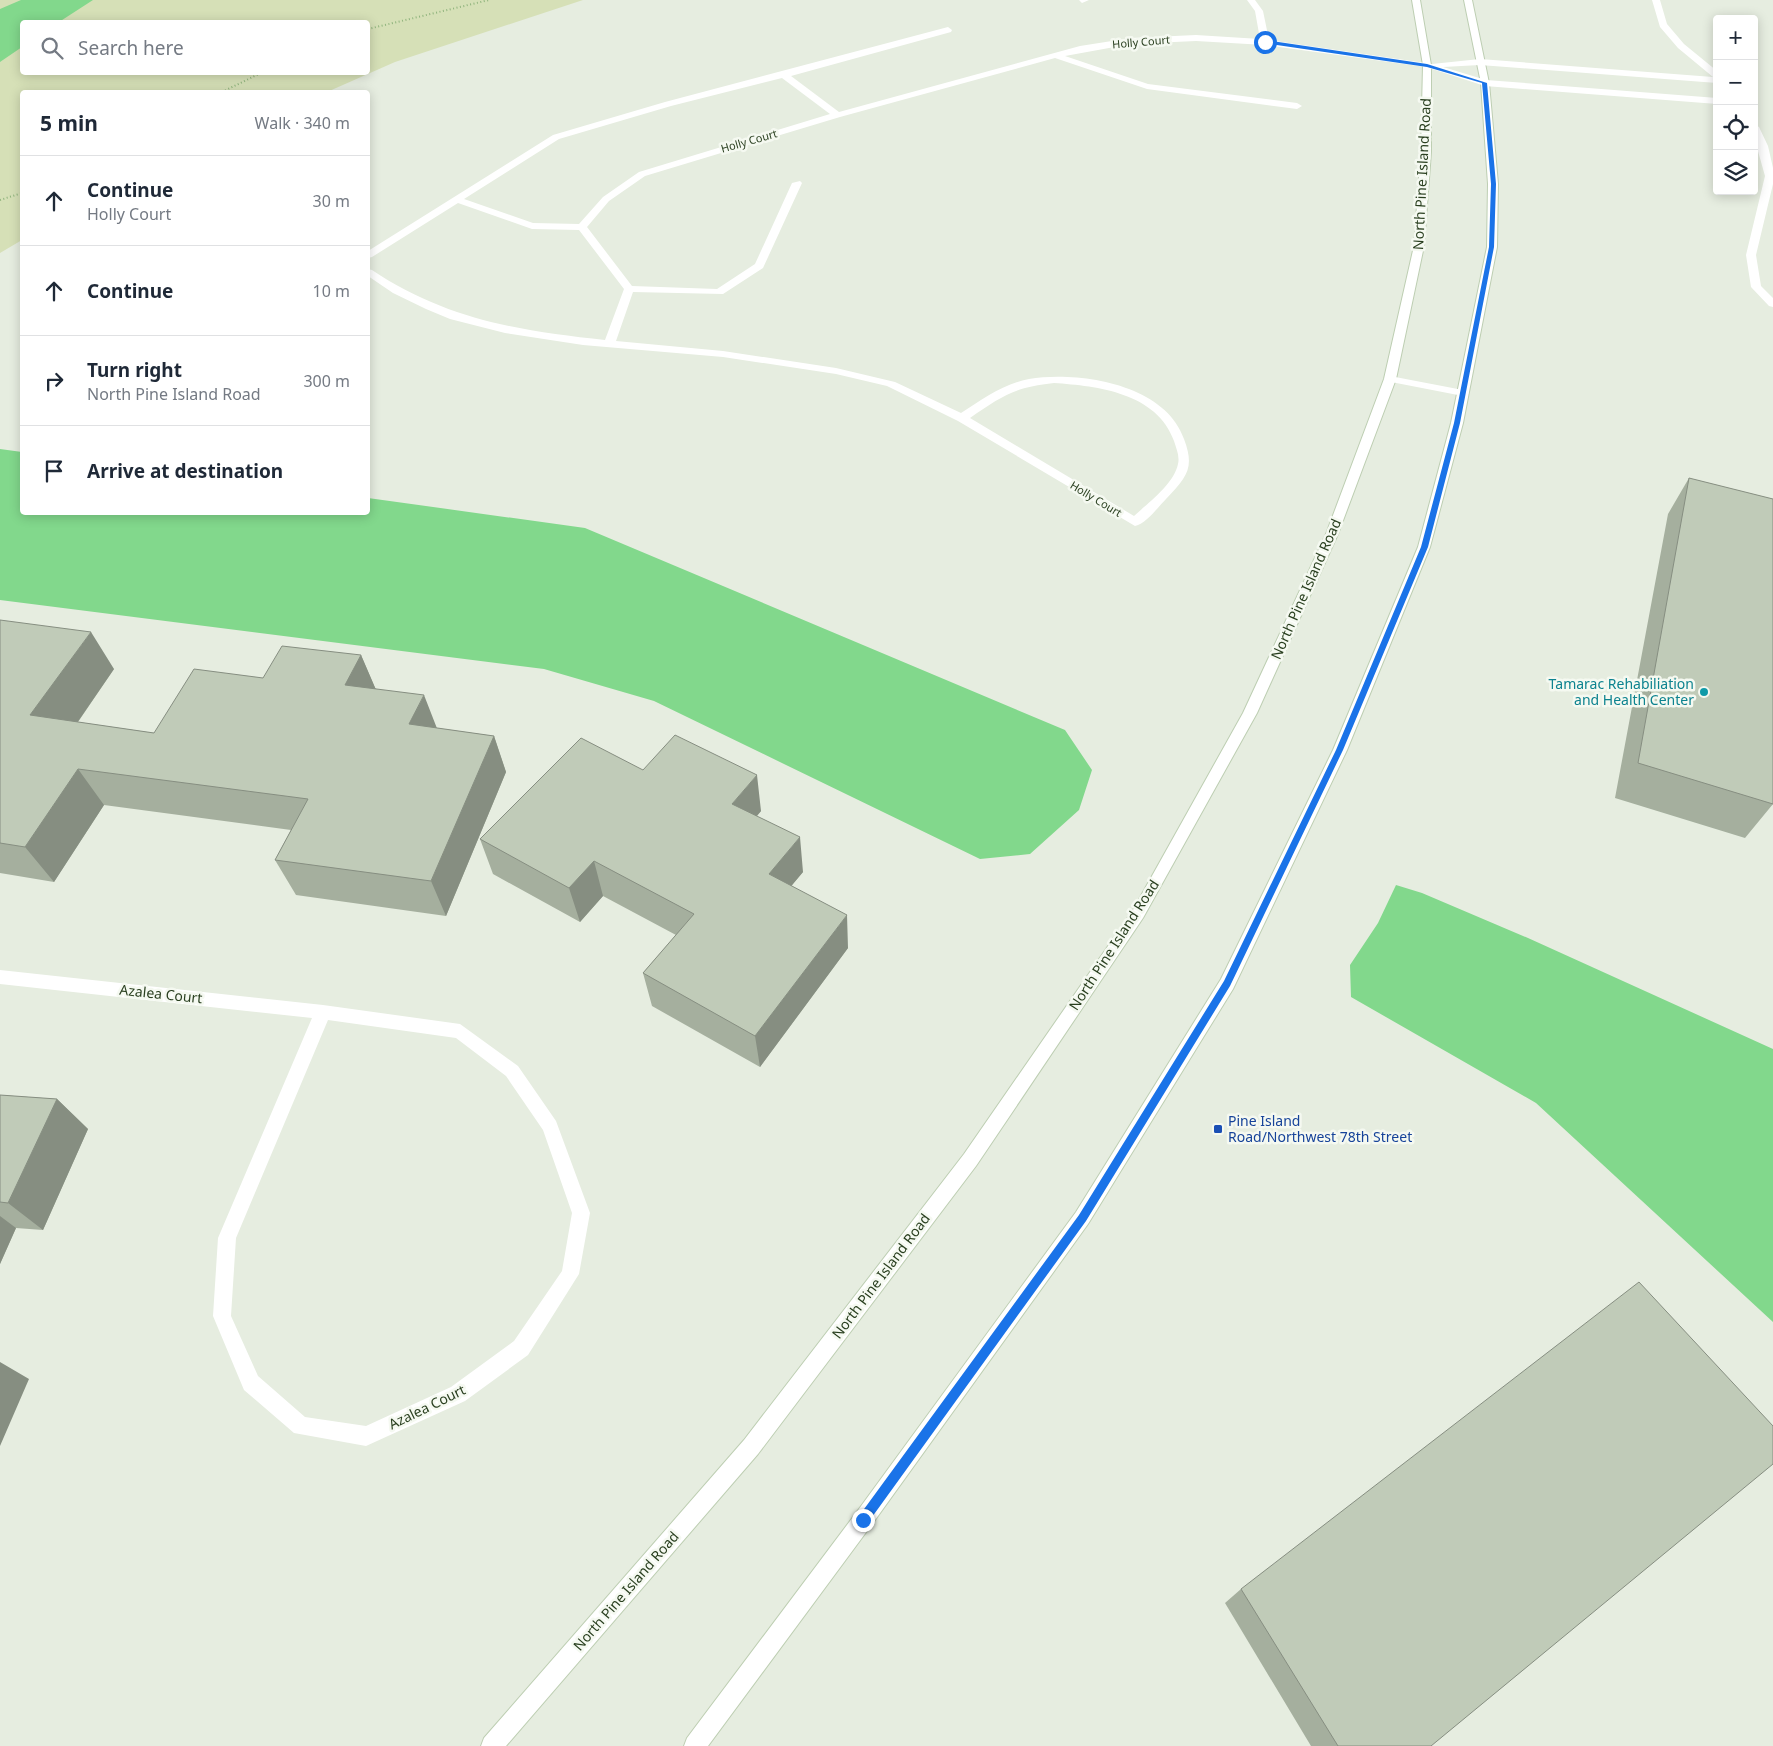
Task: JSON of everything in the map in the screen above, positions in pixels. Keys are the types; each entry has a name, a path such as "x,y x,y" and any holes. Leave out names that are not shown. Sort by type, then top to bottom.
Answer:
{"main road":[{"path":"1251,0 1259,11 1265,42"},
{"name":"North Pine Island Road","path":"492,1746 751,1447 970,1160 1138,914 1250,713 1332,534 1390,379 1419,246 1426,152 1427,65 1416,0"},
{"path":"695,1746 869,1512 1082,1218 1227,984 1340,750 1424,547 1457,423 1492,247 1493,184 1484,83 1468,0"},
{"path":"1656,0 1663,25 1681,46 1713,73"},
{"path":"370,254 556,137 668,104 784,75 948,30"},
{"name":"Holly Court","path":"582,227 606,199 642,174 837,115 1080,49 1131,42 1196,38 1265,42 1427,65"},
{"path":"1057,56 1147,86 1297,106"},
{"path":"1427,65 1480,62 1713,80"},
{"path":"1427,65 1484,83 1713,101"},
{"path":"784,75 837,115"},
{"path":"1758,136 1770,176 1751,255 1756,287 1773,304"},
{"path":"629,289 719,292 760,266 797,183"},
{"path":"456,199 532,226 582,227 629,289"},
{"name":"Holly Court","path":"370,273 406,296 475,324 556,338 724,354 836,371 891,384 962,418 1135,522 1165,493 1184,464 1181,436 1164,412 1136,395 1091,381 1043,381 1008,388 962,418"},
{"path":"609,344 629,289"},
{"path":"1390,379 1463,393"},
{"name":"Azalea Court","path":"0,977 323,1012 460,1031 512,1072 550,1126 581,1213 570,1274 521,1348 458,1394 366,1436 301,1426 252,1383 222,1316 227,1238 323,1012"}],"path":[{"path":"370,28 489,0"},
{"path":"226,90 257,75"},
{"path":"0,200 20,194"}],"shaded area":[{"path":"0,0 583,0 395,62 370,73 370,20 20,20 20,75 366,75 332,90 20,90 20,241 0,253"},
{"path":"21,0 93,0 62,20 20,20 20,48 0,62 0,9"},
{"path":"0,449 20,452 20,515 370,515 370,498 585,528 1065,730 1092,770 1079,810 1030,854 980,859 654,701 544,669 0,600"},
{"path":"1396,885 1422,893 1528,938 1773,1049 1773,1322 1536,1103 1351,997 1350,965 1378,923"}],"building":[{"name":"Tamarac Rehabiliation and Health Center","path":"1689,478 1773,499 1773,804 1638,763"},
{"path":"0,620 91,632 30,715 154,733 194,669 263,678 282,646 361,655 345,685 424,695 409,724 494,736 431,881 275,860 308,799 78,769 25,847 0,843"},
{"path":"675,735 757,775 732,804 800,837 769,874 847,915 755,1036 643,973 694,914 594,861 569,888 480,839 581,738 643,770"},
{"path":"0,1095 57,1099 8,1203 0,1202"},
{"path":"1639,1282 1773,1426 1773,1464 1431,1746 1338,1746 1241,1589"}],"place":[{"name":"Tamarac Rehabiliation and Health Center","path":"1704,692"},
{"name":"Pine Island Road/Northwest 78th Street","path":"1218,1129"}],"route":[{"path":"863,1520 1082,1218 1227,984 1340,750 1424,547 1457,423 1492,247 1493,184 1484,83 1427,65 1265,42"}]}
